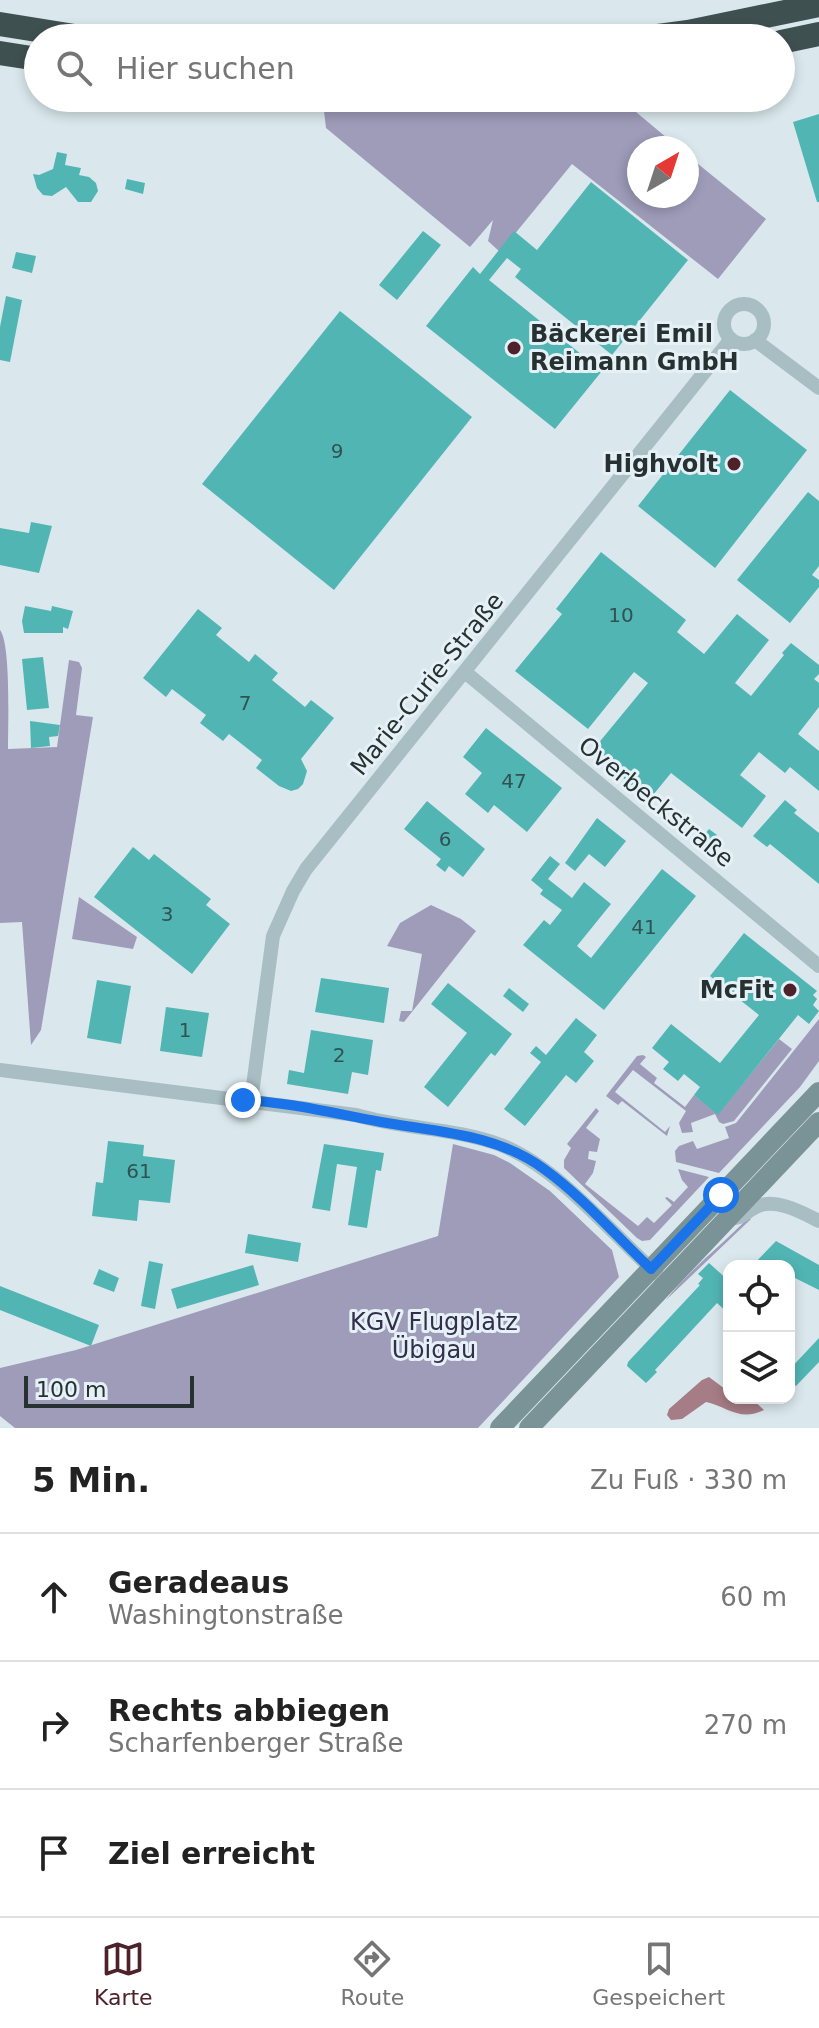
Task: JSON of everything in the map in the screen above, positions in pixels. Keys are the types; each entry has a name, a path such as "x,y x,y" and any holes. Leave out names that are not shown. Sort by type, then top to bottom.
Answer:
{"highway":[{"path":"727,24 819,5"},
{"path":"0,24 24,28"},
{"path":"795,39 819,34"},
{"path":"0,53 24,57"}],"main road":[{"path":"529,1428 819,1092"},
{"path":"500,1428 659,1275 728,1219 819,1122"}],"street":[{"name":"Marie-Curie-Straße","path":"251,1101 273,936 285,906 306,869 731,339 725,329 726,317 734,307 745,304 757,309 763,319 763,331 755,340"},
{"path":"731,339 743,344 755,340 819,388"},
{"name":"Overbeckstraße","path":"465,672 819,966"},
{"path":"0,1070 356,1115 467,1135 502,1146 543,1168 659,1275"},
{"path":"766,1177 768,1191 780,1205"},
{"path":"728,1219 744,1217 756,1207 766,1204 780,1205 819,1221"}],"green space":[{"path":"324,112 636,112 665,136 627,136 627,207 572,164 500,252 488,241 493,220 470,247 326,128"},
{"path":"699,165 766,219 718,279 628,208 699,208"},
{"path":"0,630 6,651 8,749 57,747 69,660 79,662 82,668 76,715 93,717 41,1030 31,1045 22,922 0,923"},
{"path":"79,897 137,937 133,949 72,939"},
{"path":"431,905 461,919 476,931 404,1022 399,1021 401,1011 412,1011 422,954 387,946 400,923"},
{"path":"819,1019 819,1061 800,1087 719,1173 676,1162 675,1151 679,1146 693,1141 697,1149 729,1138 725,1127 736,1123"},
{"path":"779,1039 792,1049 734,1121 723,1124 715,1114 691,1123 693,1132 682,1133 679,1123 686,1111 633,1070 615,1092 665,1132 670,1126 667,1136 622,1101 618,1105 606,1096 637,1056 643,1055 646,1057 640,1064 657,1078 654,1083 685,1107 694,1095 718,1114"},
{"path":"596,1108 599,1111 586,1128 600,1139 597,1152 589,1151 588,1159 596,1161 593,1173 585,1184 638,1226 647,1217 654,1223 672,1205 665,1198 674,1202 688,1187 678,1169 709,1177 650,1240 637,1238 564,1168 564,1160 571,1148 567,1144"},
{"name":"KGV Flugplatz Übigau","path":"453,1144 494,1155 550,1191 612,1250 619,1277 478,1428 15,1428 0,1416 0,1368 76,1350 438,1236"},
{"path":"749,1217 751,1219 666,1300 695,1268"}],"shaded area":[{"path":"709,1377 723,1388 723,1404 758,1404 764,1410 748,1415 706,1402 682,1419 671,1420 667,1415 669,1409"}],"building":[{"path":"819,114 819,202 817,202 793,122"},
{"path":"57,152 67,154 65,165 81,168 79,175 89,177 96,183 98,191 91,202 78,202 66,187 52,196 43,195 37,188 33,174 39,175 53,169"},
{"path":"127,179 145,183 143,194 125,189"},
{"path":"591,182 688,260 612,355 515,277 521,269 507,258 489,280 602,371 555,429 426,326 473,267 480,274 514,231 537,250"},
{"path":"423,231 441,245 397,300 379,285"},
{"path":"16,252 36,256 32,273 12,268"},
{"path":"6,296 22,300 10,362 0,360 0,327"},
{"path":"340,311 472,417 334,590 202,484"},
{"name":"Highvolt","path":"730,390 807,450 715,568 638,506"},
{"path":"808,492 819,501 819,566 812,575 819,580 819,587 790,623 737,580"},
{"path":"31,522 52,526 39,573 0,565 0,528 29,533"},
{"path":"601,552 686,620 677,632 704,654 737,614 769,640 735,683 751,696 791,643 819,665 819,674 814,679 819,683 819,707 798,734 819,751 819,791 790,767 785,773 759,752 740,775 766,796 742,828 671,773 649,800 592,751 648,683 634,672 588,729 515,671 562,614 556,609"},
{"path":"25,606 51,611 52,606 73,611 68,629 63,627 63,633 24,633 22,621"},
{"path":"198,609 222,628 216,635 249,662 255,654 278,673 272,680 305,707 311,700 334,718 301,759 307,771 298,789 291,791 279,786 256,768 262,760 229,734 223,741 200,723 206,715 172,689 166,697 143,678"},
{"path":"43,657 49,708 27,710 22,659"},
{"path":"30,721 60,725 58,736 49,737 50,746 31,748"},
{"path":"486,728 562,788 527,832 494,805 488,813 465,794 482,773 463,757"},
{"path":"785,800 797,810 794,813 819,833 819,884 770,844 767,847 753,836"},
{"path":"427,801 485,849 463,877 449,866 445,872 436,865 441,859 404,829"},
{"path":"597,818 626,841 605,867 589,854 575,871 565,863"},
{"path":"709,829 717,835 708,847 700,840"},
{"path":"133,847 149,860 154,854 211,899 206,905 230,924 192,974 94,897"},
{"path":"550,856 560,864 548,879 572,898 584,882 611,904 577,946 591,958 662,869 696,896 604,1010 523,945 544,920 550,925 562,910 540,894 543,890 531,880"},
{"path":"744,933 817,991 813,995 817,999 813,1005 819,1011 809,1024 798,1015 718,1115 694,1095 700,1087 684,1074 678,1081 663,1069 669,1062 652,1048 671,1024 720,1063 759,1015 710,976"},
{"path":"321,978 389,988 384,1023 315,1012"},
{"path":"97,980 131,986 121,1044 87,1038"},
{"path":"448,983 512,1034 495,1056 491,1053 448,1107 424,1087 467,1033 431,1004"},
{"path":"509,988 529,1004 523,1012 503,996"},
{"path":"166,1007 209,1013 202,1057 160,1051"},
{"path":"576,1018 597,1035 584,1052 594,1061 576,1083 566,1075 525,1126 504,1109 541,1062 530,1053 536,1046 546,1055"},
{"path":"311,1030 373,1040 368,1075 352,1072 348,1094 287,1084 289,1070 304,1073"},
{"path":"108,1141 144,1145 143,1156 175,1160 170,1203 139,1200 137,1221 92,1216 96,1182 103,1183"},
{"path":"324,1144 384,1153 381,1171 376,1170 367,1228 348,1225 357,1167 337,1164 330,1211 312,1208"},
{"path":"248,1234 301,1243 298,1262 245,1253"},
{"path":"776,1241 819,1265 819,1290 795,1278 795,1260 758,1260"},
{"path":"149,1261 163,1264 155,1309 141,1306"},
{"path":"709,1263 723,1276 723,1308 717,1303 646,1383 627,1366 628,1362 700,1285 703,1278 698,1274"},
{"path":"253,1265 259,1285 177,1309 171,1289"},
{"path":"99,1269 119,1278 114,1292 93,1284"},
{"path":"0,1286 99,1325 91,1346 0,1310"},
{"path":"819,1338 819,1362 796,1386 795,1364"}],"place":[{"name":"Bäckerei Emil Reimann GmbH","path":"514,348"},
{"name":"Highvolt","path":"734,464"},
{"name":"McFit","path":"790,990"}],"route":[{"path":"243,1100 356,1115 467,1135 502,1146 543,1168 651,1269 721,1195"}]}
